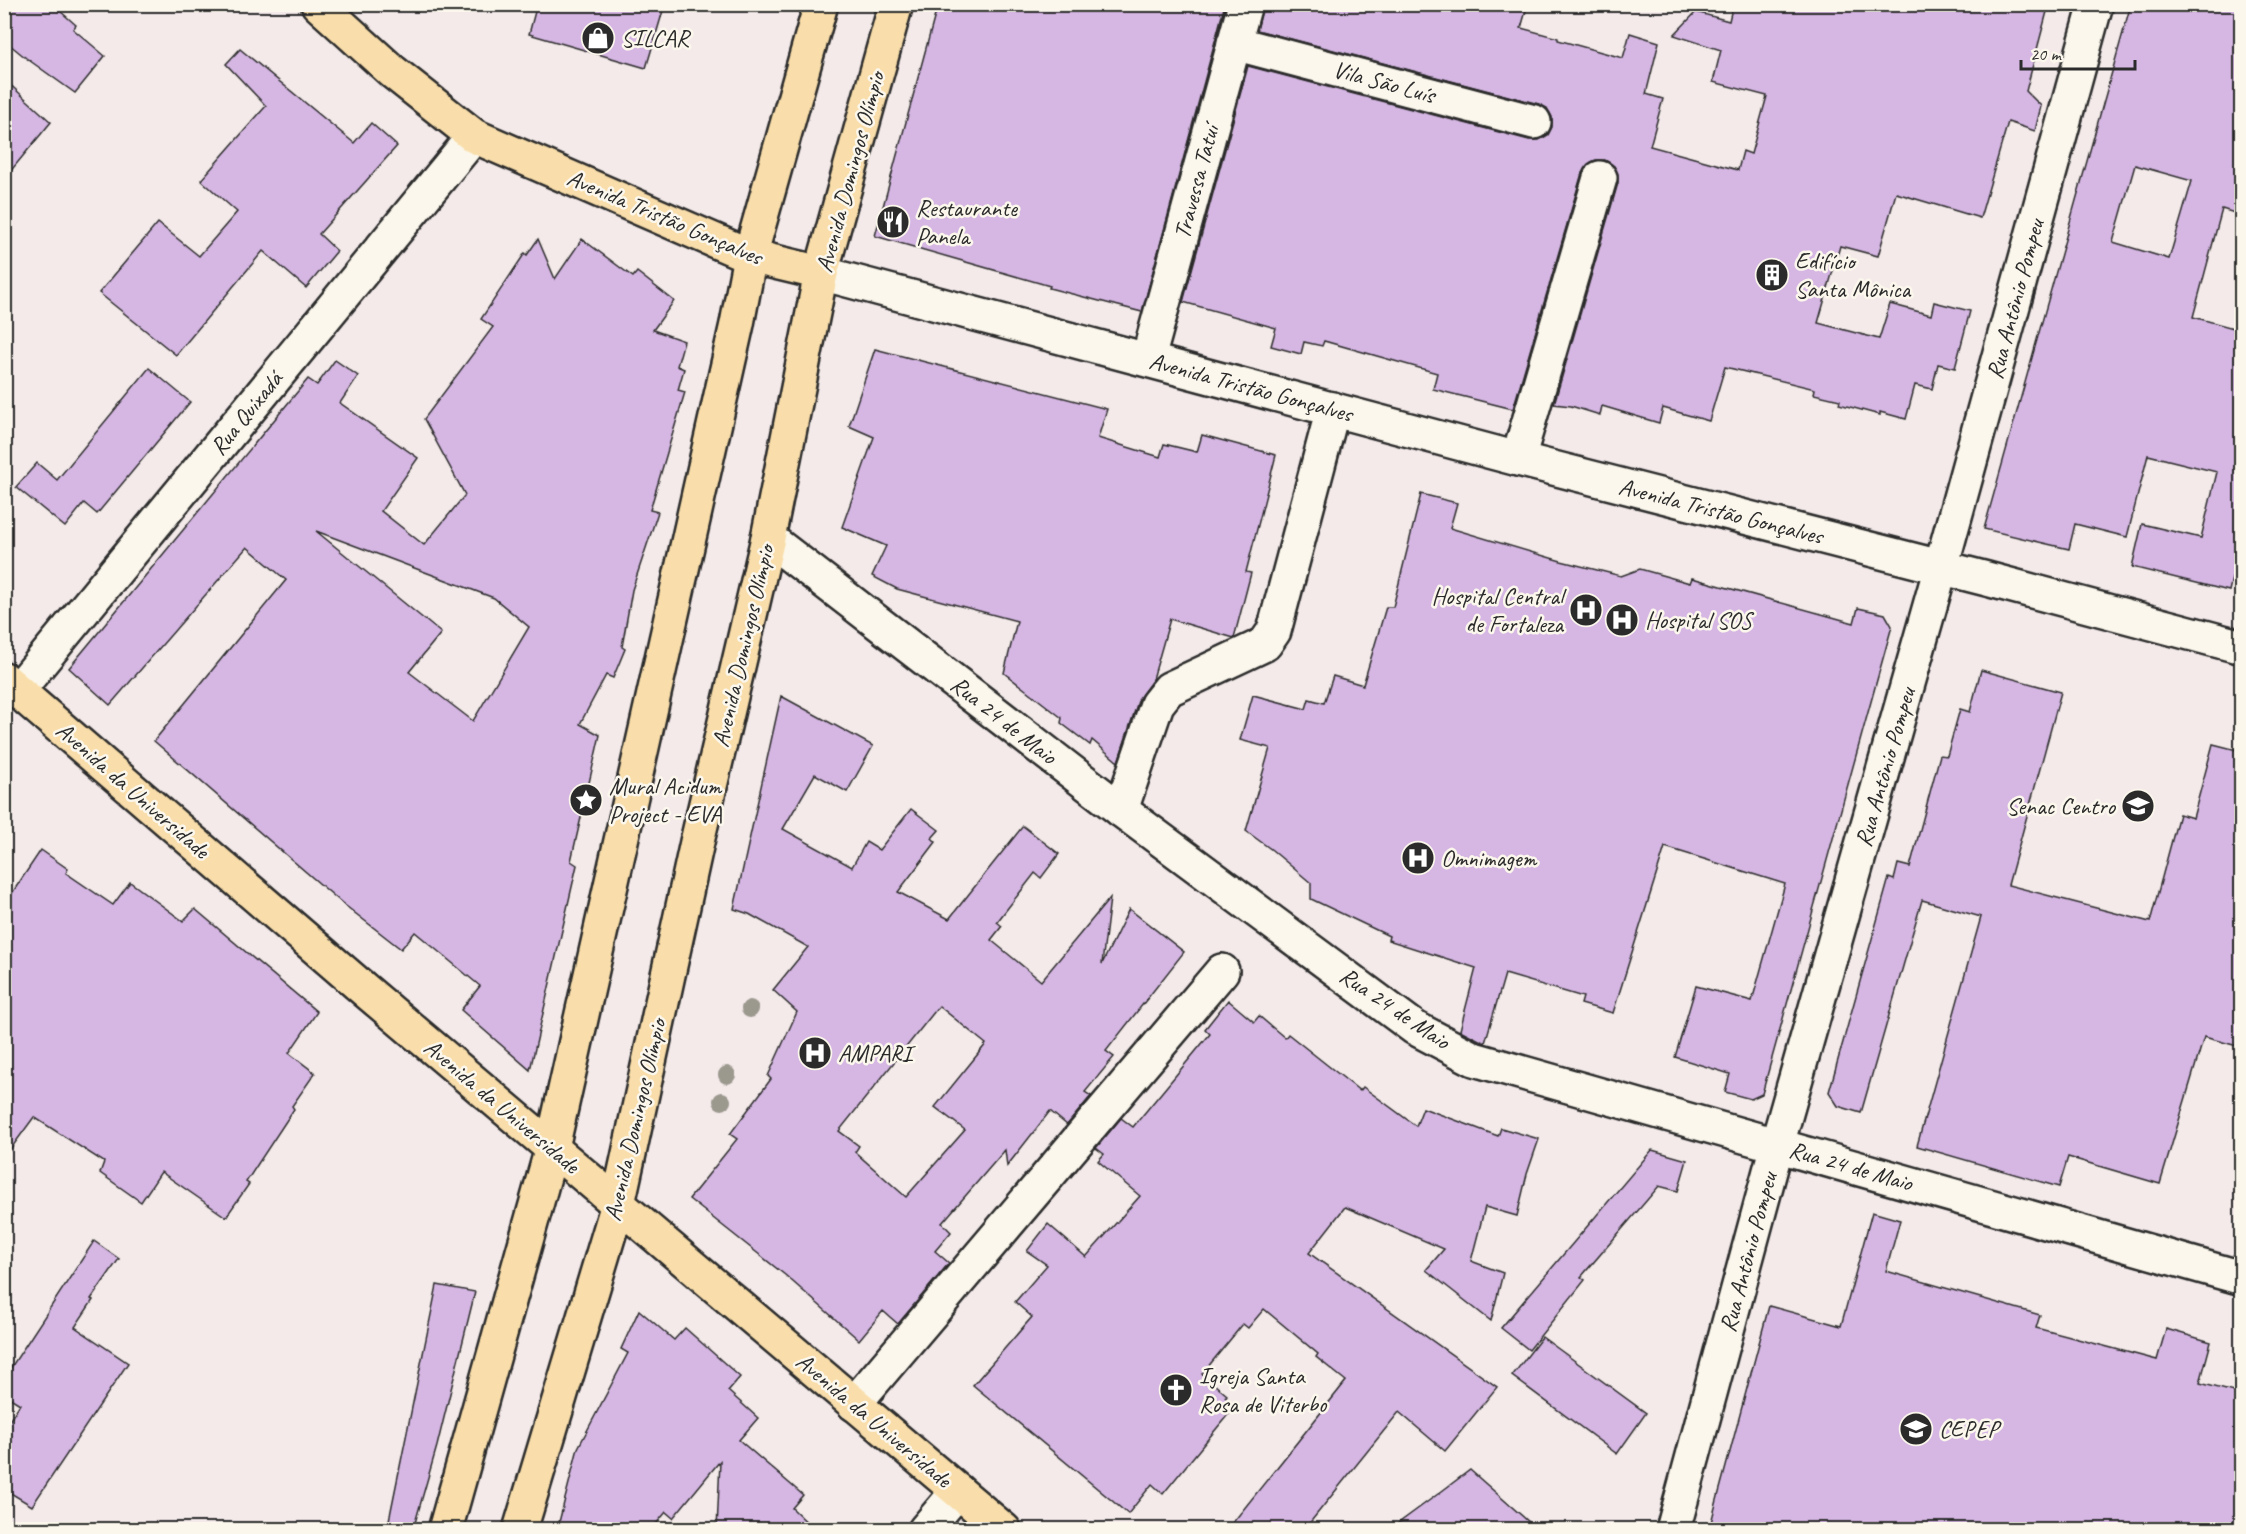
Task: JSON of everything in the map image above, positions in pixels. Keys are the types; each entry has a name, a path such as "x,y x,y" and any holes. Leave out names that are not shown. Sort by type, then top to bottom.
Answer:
{"main road":[{"name":"Avenida Tristão Gonçalves","path":"318,4 393,72 474,136 750,256 821,273"},
{"path":"445,1530 552,1148 750,256 821,4"},
{"name":"Avenida Domingos Olímpio","path":"520,1530 618,1204 697,842 768,538 821,273 896,4"},
{"name":"Avenida da Universidade","path":"11,684 552,1148 1004,1530"}],"street":[{"name":"Travessa Tatuí","path":"1148,359 1245,4"},
{"name":"Rua Antônio Pompeu","path":"1673,1530 1777,1145 1941,567 2096,4"},
{"name":"Vila São Luís","path":"1234,43 1534,122"},
{"name":"Rua Quixadá","path":"11,684 474,136"},
{"path":"1518,459 1600,178"},
{"name":"Avenida Tristão Gonçalves","path":"821,273 1518,459 1941,567 2241,647"},
{"path":"1121,810 1157,704 1169,689 1265,644 1274,631 1333,409"},
{"name":"Rua 24 de Maio","path":"768,538 1121,810 1415,1028 1474,1059 2241,1278"},
{"path":"854,1404 1222,971"},
{"path":"925,1530 958,1491"}],"building":[{"path":"4,4 52,4 76,25 73,29 105,56 75,93 4,40"},
{"name":"SILCAR","path":"537,4 665,4 646,68 529,34"},
{"path":"938,4 1225,4 1142,312 1049,288 1050,286 875,236"},
{"path":"1263,4 1528,4 1521,28 1558,38 1558,40 1623,58 1630,33 1659,42 1646,94 1663,99 1650,146 1738,170 1743,151 1751,154 1767,96 1713,82 1721,50 1674,35 1696,12 1729,21 1733,4 2049,4 2026,91 2041,106 2035,131 2008,122 1980,218 1896,193 1878,256 1840,246 1818,323 1879,339 1890,304 1931,315 1934,302 1970,311 1955,368 1938,364 1932,389 1915,385 1906,419 1839,404 1840,400 1814,394 1815,389 1725,367 1709,421 1663,408 1659,423 1602,406 1600,415 1571,406 1554,404 1618,183 1618,174 1614,166 1605,160 1596,160 1588,164 1582,173 1513,409 1433,389 1437,373 1324,341 1322,346 1304,342 1301,354 1271,346 1276,328 1183,302 1248,66 1529,140 1539,140 1548,135 1552,127 1552,117 1547,108 1539,104 1257,30"},
{"path":"2131,4 2241,4 2241,215 2222,209 2193,317 2241,330 2241,541 2229,591 2132,567 2142,524 2201,538 2217,472 2148,455 2127,537 2075,524 2069,549 1984,529","holes":["2135,165 2192,181 2169,259 2113,242"]},
{"path":"240,49 354,143 371,123 397,146 319,234 337,251 306,288 263,251 176,355 99,293 158,223 199,256 237,212 201,180 266,106 226,64"},
{"path":"4,79 51,122 4,179"},
{"path":"538,239 555,279 582,239 633,277 637,272 674,301 653,330 684,341 677,366 684,369 678,390 685,392 650,510 658,512 632,590 622,647 625,649 613,678 606,675 580,724 600,735 571,861 577,865 530,1070 461,1010 480,986 415,932 401,949 342,903 154,741 286,580 247,547 110,705 69,668 308,379 317,385 335,360 358,376 340,403 418,458 381,511 424,545 465,495 424,419 493,327 481,319 525,253 527,255","holes":["316,531 494,598 529,627 473,721 409,672 441,633"]},
{"path":"875,349 1107,409 1098,438 1160,457 1164,444 1197,452 1202,435 1276,455 1246,572 1251,573 1234,638 1170,619 1153,679 1139,698 1118,762 1092,740 1090,745 1061,723 1062,718 1004,673 1017,621 897,589 872,576 886,546 842,527 874,437 849,426"},
{"path":"149,368 190,402 97,514 84,503 65,527 16,487 37,463 57,480"},
{"path":"1421,494 1457,503 1450,528 1561,561 1621,576 1640,569 1690,583 1692,578 1854,623 1858,608 1885,614 1892,626 1762,1094 1751,1099 1725,1092 1730,1074 1675,1057 1696,986 1752,1001 1785,884 1665,847 1613,1013 1581,1004 1583,997 1505,974 1485,1043 1460,1030 1476,968 1388,940 1389,936 1311,899 1311,883 1246,831 1270,748 1240,740 1253,695 1306,709 1309,699 1324,703 1333,676 1363,685 1386,607 1393,607"},
{"path":"1981,670 2061,692 2008,885 2150,922 2179,814 2193,818 2213,744 2241,751 2241,1047 2204,1037 2160,1184 2068,1157 2059,1187 1917,1146 1981,917 1922,900 1861,1113 1838,1106 1829,1092 1889,878 1894,880 1898,864 1910,867 1940,755 1947,756 1960,709 1970,712"},
{"path":"781,696 873,746 847,792 815,774 783,829 852,867 866,842 879,850 911,809 939,830 932,838 936,842 898,892 949,919 1023,826 1059,854 1041,878 1035,873 997,922 1002,926 991,940 1041,981 1110,898 1102,964 1129,909 1184,952 1106,1051 1114,1057 1085,1092 1091,1096 1067,1125 1050,1111 1007,1166 1005,1150 942,1223 951,1232 935,1251 949,1263 898,1324 883,1311 859,1340 785,1275 689,1199 737,1139 730,1134 771,1079 768,1076 797,1012 773,990 808,947 749,914 734,909","holes":["939,1006 986,1044 935,1107 965,1130 906,1197 855,1152 859,1146 839,1131"]},
{"path":"41,850 68,869 66,873 113,905 130,882 183,921 195,909 317,1012 289,1053 315,1073 246,1182 249,1184 226,1217 161,1172 141,1202 100,1173 104,1162 34,1117 4,1158 4,905"},
{"path":"1228,1000 1254,1022 1259,1016 1285,1038 1288,1034 1360,1091 1363,1087 1416,1126 1423,1108 1498,1136 1501,1128 1539,1139 1527,1174 1517,1216 1485,1207 1471,1261 1503,1273 1491,1321 1426,1270 1444,1249 1345,1207 1309,1253 1497,1387 1445,1451 1399,1412 1304,1530 1227,1530 1346,1381 1316,1357 1318,1354 1264,1309 1248,1328 1243,1324 1202,1374 1227,1395 1225,1397 1235,1406 1163,1494 1152,1484 1128,1514 973,1385 1032,1317 1015,1302 1047,1265 1027,1251 1048,1224 1086,1257 1140,1196 1098,1161 1104,1154 1096,1148 1121,1118 1133,1127 1210,1034 1205,1029"},
{"path":"1652,1150 1687,1160 1678,1191 1659,1186 1581,1277 1585,1280 1529,1350 1501,1328"},
{"path":"1872,1212 1900,1220 1886,1271 2040,1315 2036,1328 2157,1360 2166,1329 2211,1342 2200,1383 2241,1394 2241,1530 1709,1530 1769,1306 1841,1326"},
{"path":"94,1241 119,1259 75,1327 128,1363 32,1506 4,1489 4,1429 20,1404 4,1394 4,1378"},
{"path":"437,1285 475,1292 437,1446 413,1530 387,1530"},
{"path":"639,1310 674,1340 685,1328 740,1377 728,1391 758,1418 739,1440 803,1495 792,1508 815,1530 717,1530 720,1461 673,1518 666,1512 651,1530 557,1530 578,1448 628,1353 621,1349"},
{"path":"1542,1337 1646,1413 1617,1454 1512,1376"},
{"path":"1470,1470 1538,1530 1389,1530 1438,1494"}],"place":[{"name":"SILCAR","path":"598,38"},
{"name":"Restaurante Panela","path":"893,222"},
{"name":"Edifício Santa Mônica","path":"1772,275"},
{"name":"Hospital Central de Fortaleza","path":"1586,610"},
{"name":"Hospital SOS","path":"1622,620"},
{"name":"Mural Acidum Project - EVA","path":"586,800"},
{"name":"Senac Centro","path":"2138,806"},
{"name":"Omnimagem","path":"1418,858"},
{"name":"AMPARI","path":"815,1053"},
{"name":"Igreja Santa Rosa de Viterbo","path":"1176,1390"},
{"name":"CEPEP","path":"1916,1429"}]}
